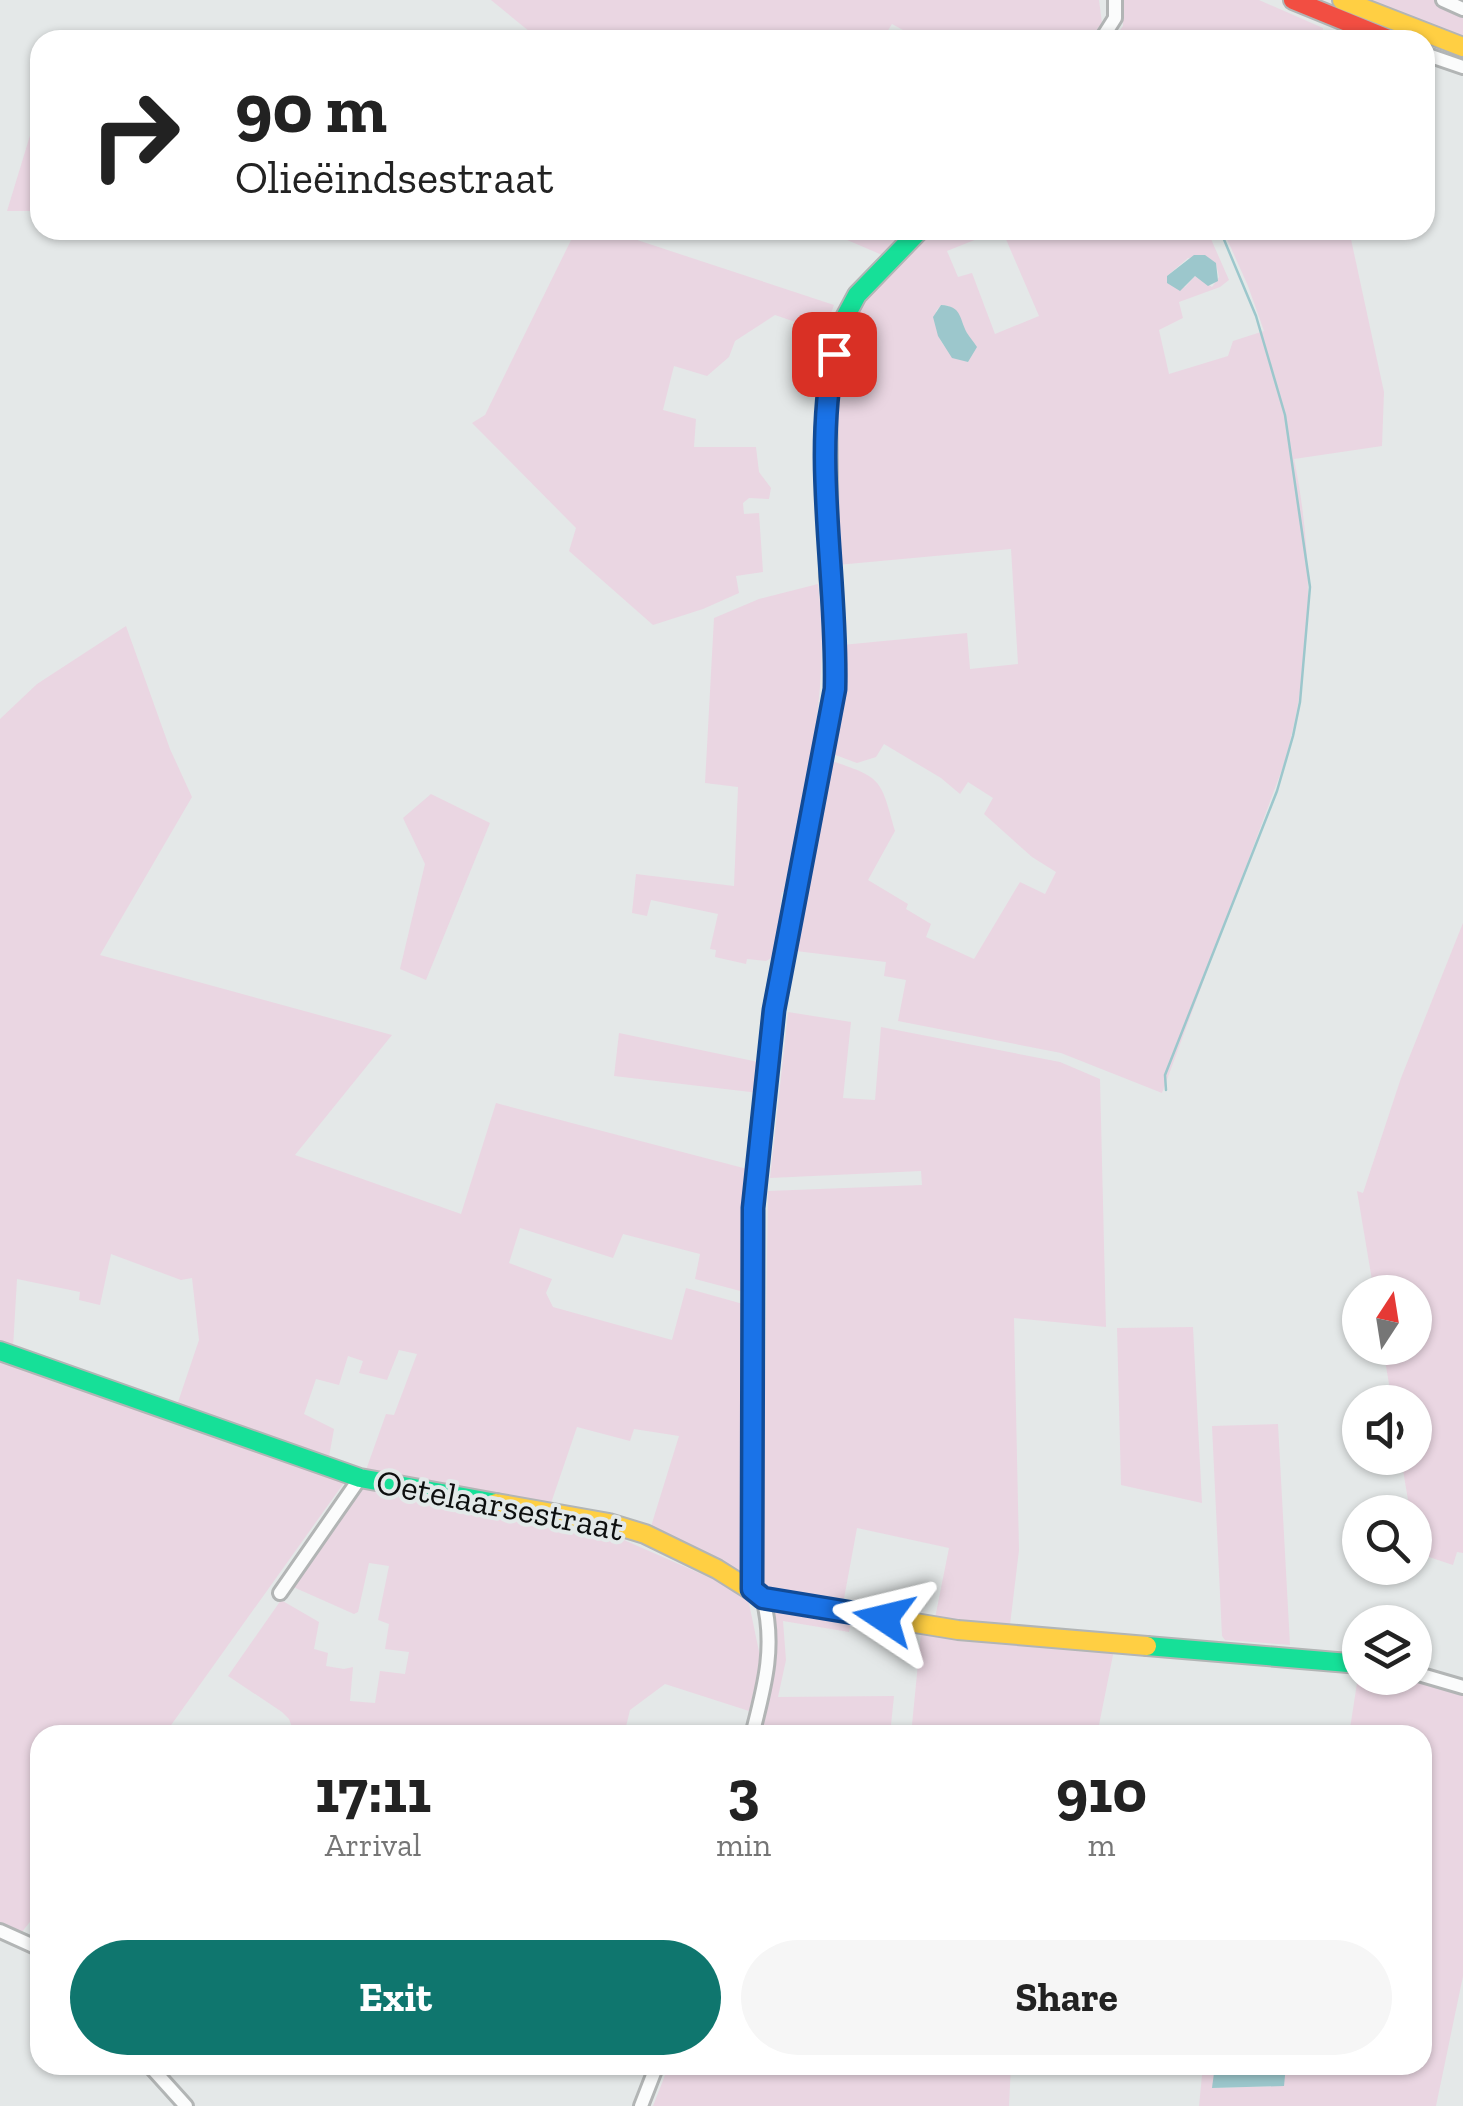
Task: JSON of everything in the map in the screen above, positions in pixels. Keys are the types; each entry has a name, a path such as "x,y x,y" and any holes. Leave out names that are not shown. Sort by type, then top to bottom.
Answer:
{"street":[{"path":"1107,30 1115,18 1115,0"},
{"path":"1293,0 1366,30"},
{"path":"1342,0 1419,30"},
{"path":"1443,0 1463,9"},
{"path":"1435,36 1463,47"},
{"path":"1435,57 1463,67"},
{"path":"754,1725 771,1641 758,1594 753,1208 774,1010 835,689 836,647 829,576 827,387 842,323 857,295 910,240"},
{"name":"Oetelaarsestraat","path":"0,1352 360,1478 609,1523 644,1534 758,1594 958,1630 1342,1662"},
{"path":"280,1593 360,1478"},
{"path":"1432,1678 1463,1686"},
{"path":"0,1931 30,1944"},
{"path":"158,2075 186,2106"},
{"path":"641,2106 652,2075"}],"shaded area":[{"path":"491,0 1099,0 1102,23 1097,30 903,30 892,24 888,30 528,30"},
{"path":"1122,0 1259,0 1323,28 1120,30"},
{"path":"1361,0 1435,0 1463,12 1463,39"},
{"path":"30,136 30,211 7,211"},
{"path":"571,240 637,240 834,305 824,332 775,315 735,341 729,357 707,376 674,366 663,410 696,419 694,447 756,447 759,472 771,488 769,499 749,498 743,503 744,514 759,513 763,572 736,576 739,593 653,625 569,551 576,528 472,423 485,415"},
{"path":"847,240 896,240 882,255"},
{"path":"920,240 974,240 947,251 958,277 972,273 995,334 1039,316 1006,240 1211,240 1229,280 1179,302 1183,318 1159,330 1169,374 1228,356 1233,341 1264,331 1227,240 1351,240 1384,392 1382,446 1294,459 1305,536 1308,612 1294,726 1284,764 1162,1093 1061,1053 898,1021 906,980 884,976 886,962 796,951 829,760 869,776 882,790 895,831 868,880 908,904 906,909 931,924 926,937 974,959 1020,882 1045,894 1056,872 1032,857 984,814 993,798 968,782 960,794 884,744 876,757 857,763 830,753 842,645 967,633 970,669 1018,664 1011,549 837,565 828,407 853,306","holes":["1188,258 1216,263 1219,277 1212,287 1195,276 1185,287 1167,283 1167,276","941,305 949,306 976,347 968,362 947,349 939,336 936,311"]},
{"path":"818,584 819,701 786,892 782,892 775,956 766,961 747,959 746,964 715,957 716,950 710,949 718,914 651,900 647,916 632,913 636,874 734,886 738,787 705,783 714,618 759,599"},
{"path":"126,626 170,749 192,797 100,955 392,1035 295,1155 461,1214 496,1103 751,1170 744,1292 695,1279 700,1254 623,1234 613,1258 520,1228 509,1263 552,1279 546,1293 553,1307 672,1340 686,1288 743,1304 747,1373 746,1577 649,1533 679,1436 634,1429 630,1441 577,1427 549,1509 366,1470 386,1414 394,1415 417,1354 399,1350 387,1380 359,1373 363,1361 348,1356 339,1385 316,1379 304,1414 334,1429 329,1457 177,1405 199,1340 192,1278 181,1280 111,1254 100,1305 79,1300 80,1292 17,1279 13,1348 0,1343 0,719 37,684"},
{"path":"431,794 490,823 426,980 400,969 425,864 403,818"},
{"path":"1463,923 1463,1553 1457,1552 1453,1565 1432,1558 1432,1495 1407,1495 1404,1475 1432,1475 1432,1385 1389,1385 1386,1365 1432,1365 1432,1275 1371,1275 1357,1191 1363,1193 1401,1078"},
{"path":"788,1012 851,1022 843,1098 875,1100 881,1027 1060,1062 1100,1079 1106,1327 1014,1318 1019,1550 1010,1625 935,1618 949,1548 857,1528 843,1604 776,1591 762,1583 768,1191 922,1185 921,1171 770,1178"},
{"path":"619,1033 763,1063 759,1093 614,1076"},
{"path":"1193,1327 1202,1503 1121,1485 1117,1328"},
{"path":"0,1357 173,1422 346,1480 171,1725 30,1725 30,1922 22,1932 0,1924"},
{"path":"1278,1424 1290,1645 1225,1640 1212,1426"},
{"path":"365,1485 624,1540 747,1594 761,1661 749,1711 665,1684 630,1710 626,1725 291,1725 282,1712 228,1676 281,1600 319,1622 314,1649 328,1653 326,1666 353,1667 350,1701 375,1703 380,1671 405,1674 409,1652 385,1649 389,1624 378,1620 389,1566 369,1563 358,1612 354,1614 291,1586"},
{"path":"770,1609 851,1621 849,1632 783,1621 786,1660 778,1697 894,1696 891,1725 760,1725 776,1658"},
{"path":"921,1633 1114,1650 1099,1725 912,1725"},
{"path":"1432,1685 1463,1695 1463,1976 1436,2106 1199,2106 1202,2075 1214,2075 1213,2088 1283,2086 1285,2075 1432,2075 1432,1725 1351,1725 1355,1695 1432,1695"},
{"path":"665,2075 1011,2075 1009,2106 653,2106"}],"water":[{"path":"1194,255 1205,255 1216,263 1218,281 1208,286 1195,276 1180,291 1167,283 1167,276"},
{"path":"941,305 956,310 977,347 968,362 952,358 938,336 933,317"},
{"path":"1214,2075 1285,2075 1284,2086 1212,2088"}],"waterway":[{"path":"1166,1090 1165,1075 1277,791 1293,736 1300,702 1310,587 1285,415 1256,316 1224,240"}],"traffic: fast":[{"path":"809,822 835,689 836,647 829,576 827,387 842,323 857,295 910,240"},
{"path":"0,1351 360,1478 496,1503"},
{"path":"1147,1646 1342,1662"}],"traffic: slow":[{"path":"1342,0 1419,30"},
{"path":"1435,36 1463,47"},
{"path":"496,1503 609,1523 645,1534 717,1569 763,1598 958,1630 1147,1646"}],"traffic: jam":[{"path":"1293,0 1366,30"},
{"path":"752,1589 753,1209 773,1010 809,822"}],"route":[{"path":"834,354 827,387 826,422 835,689 774,1010 753,1208 752,1589 763,1598 884,1618"}]}
